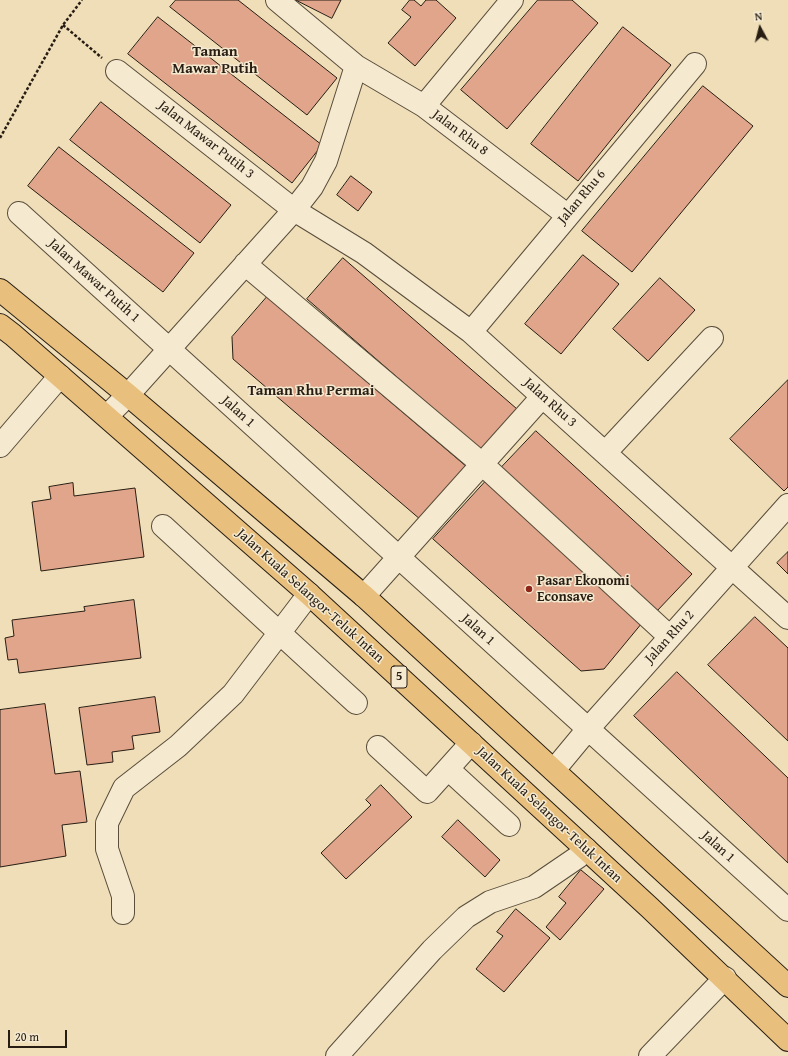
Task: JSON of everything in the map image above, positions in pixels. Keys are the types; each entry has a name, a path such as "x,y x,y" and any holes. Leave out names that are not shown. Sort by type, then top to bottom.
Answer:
{"highway":[{"path":"0,290 128,395 364,596 788,986"},
{"name":"Jalan Kuala Selangor-Teluk Intan","path":"0,325 107,416 309,594 725,978 788,1040"}],"street":[{"path":"277,0 356,66 424,106"},
{"name":"Jalan Rhu 8","path":"512,0 424,106 567,215"},
{"name":"Jalan Rhu 6","path":"471,332 567,215 695,64"},
{"path":"107,416 128,395 294,210 312,187 326,161 356,66"},
{"name":"Jalan Mawar Putih 3","path":"117,71 294,210"},
{"name":"Jalan Rhu 3","path":"294,210 364,253 471,332 788,618"},
{"name":"Jalan Mawar Putih 1","path":"19,213 169,349"},
{"path":"245,264 482,464 670,637"},
{"path":"605,453 712,338"},
{"name":"Jalan 1","path":"169,349 588,729 785,901"},
{"path":"0,446 60,376"},
{"path":"364,596 400,558 542,397"},
{"name":"Jalan Rhu 2","path":"554,770 588,729 788,505"},
{"path":"163,526 356,703"},
{"path":"123,913 123,896 107,849 107,823 124,788 178,746 233,694 309,594"},
{"path":"378,747 427,792 471,743"},
{"path":"448,769 509,825"},
{"path":"337,1056 432,950 466,917 490,902 534,887 578,857 586,849"},
{"path":"650,1056 725,978"}],"path":[{"path":"0,138 63,25 82,0"},
{"path":"63,25 117,71"}],"building":[{"path":"176,0 238,0 337,78 307,115 170,7"},
{"path":"296,0 341,0 332,18"},
{"path":"410,0 414,0 421,6 426,0 436,0 456,18 415,66 388,43 411,17 402,10"},
{"path":"538,0 572,0 598,23 507,129 461,90"},
{"path":"158,17 322,145 292,183 128,54"},
{"path":"623,27 671,65 578,181 531,144"},
{"path":"703,86 753,126 632,272 582,231"},
{"path":"101,102 231,205 200,243 70,140"},
{"path":"59,147 194,253 163,292 28,186"},
{"path":"351,176 372,192 358,211 337,195"},
{"path":"583,255 619,284 561,354 525,324"},
{"path":"343,258 517,409 481,450 307,299"},
{"path":"660,278 695,310 648,361 613,329"},
{"path":"267,297 467,467 421,520 233,359 232,337"},
{"path":"788,380 788,487 784,491 730,439"},
{"path":"536,431 692,574 656,612 500,469"},
{"path":"486,481 642,623 604,669 581,671 433,539"},
{"path":"73,483 74,496 135,488 144,557 41,571 32,502 51,499 49,487"},
{"path":"788,552 788,574 777,563"},
{"path":"134,600 141,658 19,673 17,659 8,660 5,638 14,636 12,620 85,611 84,607"},
{"path":"755,617 788,648 788,741 708,665"},
{"path":"677,672 788,778 788,863 634,716"},
{"path":"155,697 160,732 132,736 134,749 112,752 113,762 87,765 79,708"},
{"path":"45,704 55,774 80,771 87,822 62,825 66,856 0,867 0,710"},
{"path":"381,785 412,817 346,879 321,853 371,805 366,800"},
{"path":"458,820 500,860 485,877 442,837"},
{"path":"581,870 604,889 560,940 546,927 566,903 559,897"},
{"path":"516,909 550,938 504,992 476,969 503,936 497,932"}],"place":[{"name":"Pasar Ekonomi Econsave","path":"529,589"}],"district":[{"name":"Taman Mawar Putih","path":"215,60"},
{"name":"Taman Rhu Permai","path":"311,391"}]}
